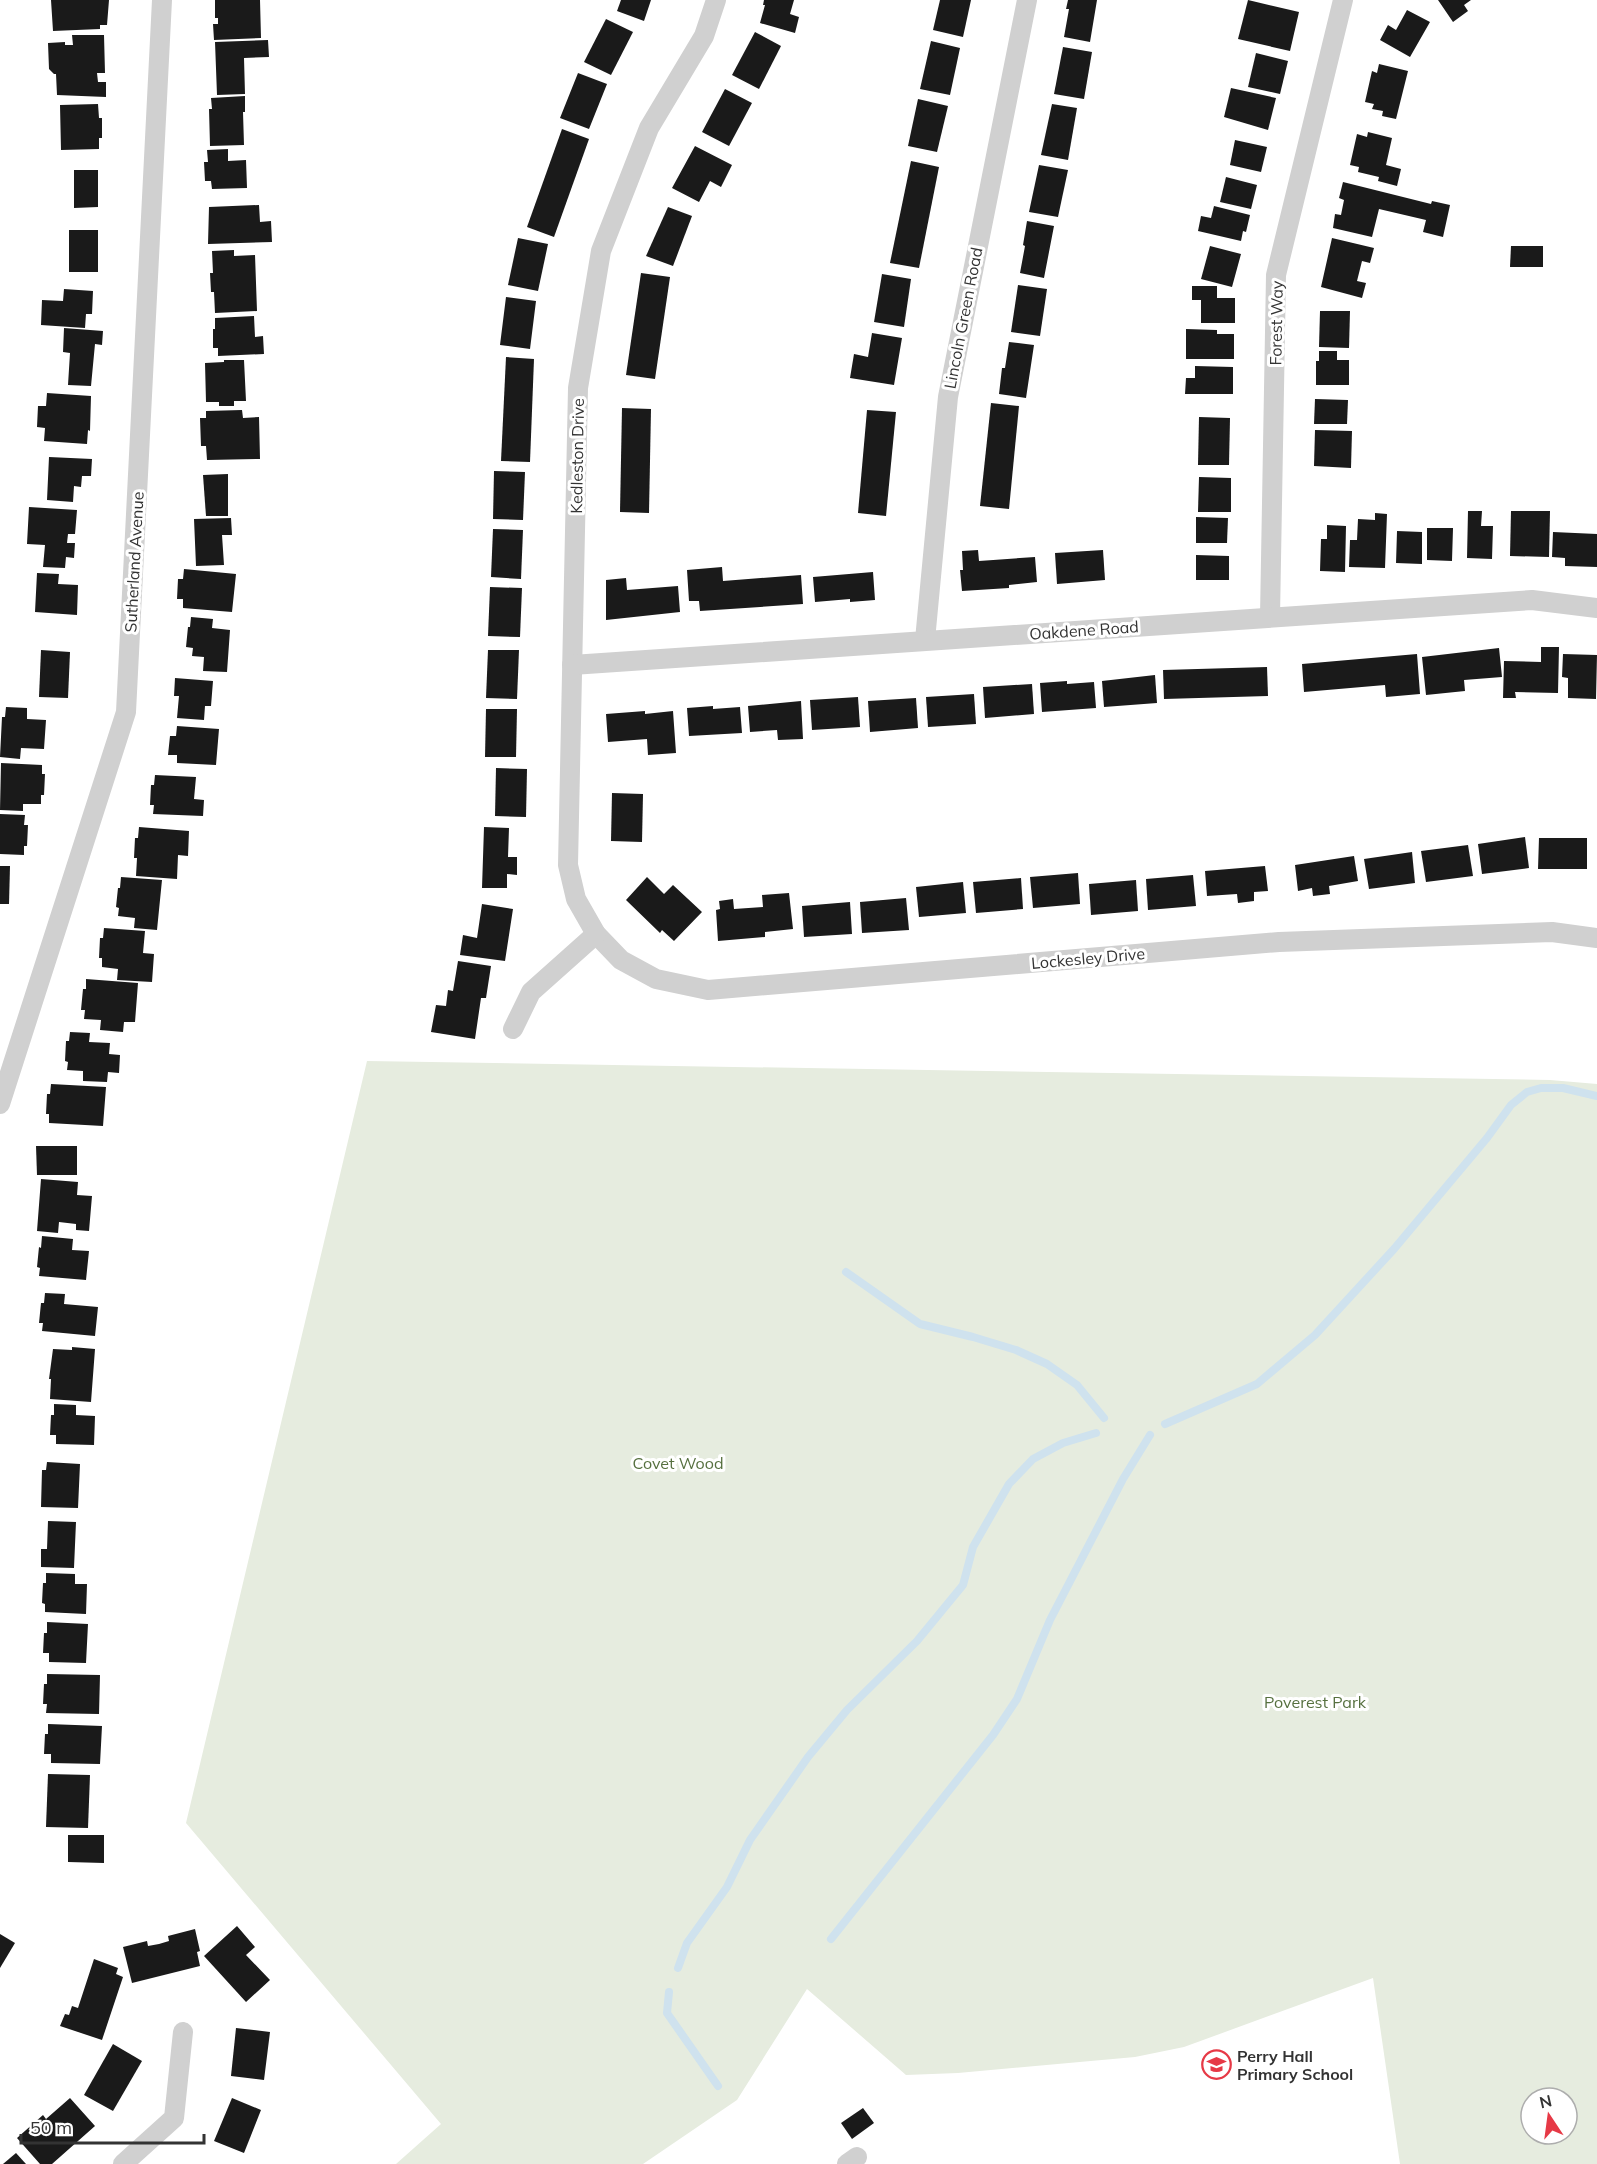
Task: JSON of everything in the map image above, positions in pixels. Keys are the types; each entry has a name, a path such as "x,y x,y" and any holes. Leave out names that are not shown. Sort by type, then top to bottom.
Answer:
{"street":[{"name":"Sutherland Avenue","path":"0,1104 126,712 162,0"},
{"name":"Kedleston Drive","path":"597,934 576,899 568,865 578,388 602,251 649,128 705,36 716,0"},
{"name":"Lincoln Green Road","path":"925,640 948,398 1027,0"},
{"name":"Forest Way","path":"1270,617 1276,275 1343,0"},
{"name":"Oakdene Road","path":"572,665 1532,600 1597,608"},
{"name":"Lockesley Drive","path":"597,934 621,960 656,980 708,990 1280,942 1552,932 1597,938"},
{"path":"513,1029 531,992 597,934"},
{"path":"123,2164 174,2118 183,2032"}],"green space":[{"name":"Covet Wood","path":"367,1061 1550,1080 1597,1084 1597,2164 1400,2164 1373,1978 1184,2047 1135,2057 958,2073 906,2075 807,1989 737,2100 643,2164 396,2164 441,2124 186,1823"}],"building":[{"path":"51,0 109,0 107,25 100,25 100,29 53,31"},
{"path":"215,0 260,0 261,38 214,40 213,24 218,24 218,18 215,18"},
{"path":"621,0 651,0 644,21 617,11"},
{"path":"764,0 794,0 790,14 799,17 795,33 760,23 765,5 763,5"},
{"path":"940,0 971,0 963,37 933,30"},
{"path":"1068,0 1097,0 1090,42 1064,37 1069,9 1066,9"},
{"path":"1248,0 1299,12 1290,51 1238,39"},
{"path":"1438,0 1471,0 1464,5 1468,11 1453,22"},
{"path":"1407,10 1430,22 1410,57 1380,40 1388,25 1396,30"},
{"path":"606,19 633,32 611,75 584,62"},
{"path":"755,32 781,46 759,89 732,75"},
{"path":"72,35 104,35 105,73 97,73 98,82 106,82 106,97 57,95 56,74 49,69 48,43 65,42 65,45 73,45"},
{"path":"268,40 269,57 244,58 245,94 217,95 215,42"},
{"path":"931,41 960,48 950,95 920,89"},
{"path":"1063,47 1092,52 1084,99 1054,94"},
{"path":"1256,53 1288,61 1280,94 1248,87"},
{"path":"1379,64 1408,71 1396,119 1382,116 1383,111 1372,109 1374,104 1365,102 1372,71 1377,73"},
{"path":"578,73 607,84 589,129 560,118"},
{"path":"1231,88 1276,98 1268,130 1224,117"},
{"path":"725,89 752,103 729,146 702,132"},
{"path":"245,96 244,145 210,146 211,98"},
{"path":"918,99 948,106 937,152 908,146"},
{"path":"98,104 99,118 102,118 102,138 99,138 99,149 61,150 60,105"},
{"path":"1052,104 1077,108 1068,160 1041,155"},
{"path":"562,129 589,139 554,237 527,227"},
{"path":"1368,132 1392,138 1386,165 1401,169 1397,186 1378,181 1379,177 1358,172 1359,167 1350,165 1357,134 1367,137"},
{"path":"1235,140 1267,147 1261,172 1230,165"},
{"path":"695,146 732,165 721,187 710,181 699,202 672,188"},
{"path":"228,149 228,161 246,160 247,188 212,189 211,181 205,181 204,162 208,162 207,150"},
{"path":"911,161 939,167 919,268 890,263"},
{"path":"1039,165 1068,170 1058,217 1029,212"},
{"path":"74,170 98,170 98,207 74,208"},
{"path":"1226,177 1257,185 1251,209 1220,202"},
{"path":"1343,182 1431,204 1432,201 1450,205 1443,237 1423,232 1426,220 1379,209 1372,237 1333,228 1335,214 1341,215 1344,200 1339,198"},
{"path":"259,205 260,222 271,221 272,242 208,244 209,207"},
{"path":"1214,206 1250,215 1241,241 1198,231 1201,216 1211,218"},
{"path":"668,207 692,216 673,266 646,256"},
{"path":"1027,221 1054,226 1044,278 1020,273"},
{"path":"69,230 98,230 98,272 69,272"},
{"path":"518,238 548,244 538,291 508,285"},
{"path":"1332,238 1374,248 1370,263 1362,261 1357,281 1366,283 1362,298 1321,287"},
{"path":"1210,246 1241,254 1232,287 1201,279"},
{"path":"1511,246 1543,246 1543,267 1510,267"},
{"path":"234,250 234,256 255,255 257,311 215,313 210,273 213,273 212,251"},
{"path":"641,273 670,277 655,379 626,375"},
{"path":"882,274 911,279 904,327 874,322"},
{"path":"1018,285 1047,289 1040,336 1011,332"},
{"path":"1192,286 1217,286 1217,298 1235,298 1235,323 1201,323 1201,300 1192,300"},
{"path":"64,289 93,291 92,314 86,314 85,328 41,325 42,300 63,301"},
{"path":"506,297 536,301 530,349 500,345"},
{"path":"1320,311 1350,311 1349,348 1319,347"},
{"path":"254,316 255,337 263,336 264,354 218,356 218,348 213,348 215,318"},
{"path":"64,328 103,331 102,345 95,344 91,386 68,385 70,353 63,352"},
{"path":"1186,329 1217,330 1217,334 1234,334 1234,359 1186,359"},
{"path":"872,333 902,338 894,385 850,378 854,354 868,357"},
{"path":"1009,342 1034,345 1026,398 999,394 1002,368 1005,368"},
{"path":"1319,351 1337,351 1337,360 1349,360 1349,385 1316,385 1316,361 1319,361"},
{"path":"506,357 534,359 530,462 501,461"},
{"path":"224,360 244,360 246,401 234,401 234,406 219,406 219,402 206,402 205,363 224,362"},
{"path":"1195,366 1233,367 1233,394 1185,394 1186,378 1195,378"},
{"path":"47,393 91,396 90,431 88,430 87,444 44,441 45,428 37,427 38,406 46,406"},
{"path":"1315,399 1348,400 1347,424 1314,424"},
{"path":"991,403 1019,406 1009,509 980,506"},
{"path":"622,408 651,409 649,513 620,512"},
{"path":"242,410 243,418 259,417 260,459 207,460 206,446 201,446 200,418 206,418 206,411"},
{"path":"867,410 896,412 886,516 858,513"},
{"path":"1199,417 1230,418 1229,465 1198,465"},
{"path":"1315,430 1352,431 1351,468 1314,466"},
{"path":"49,457 92,459 91,476 82,476 81,487 74,486 73,502 47,500"},
{"path":"494,471 525,472 523,520 493,519"},
{"path":"228,474 228,516 206,516 203,475"},
{"path":"1199,477 1231,478 1231,512 1198,512"},
{"path":"29,507 77,510 75,534 68,534 67,543 75,543 74,558 66,557 65,568 43,567 45,545 27,544"},
{"path":"1468,511 1482,511 1481,526 1493,526 1492,559 1467,558"},
{"path":"1511,511 1550,511 1549,557 1510,556"},
{"path":"1375,513 1387,514 1385,568 1349,567 1350,540 1357,540 1358,519 1375,520"},
{"path":"1196,517 1228,518 1227,543 1196,543"},
{"path":"231,518 232,535 222,535 224,565 196,566 194,519"},
{"path":"1327,525 1346,526 1345,572 1320,571 1321,539 1327,539"},
{"path":"1427,528 1453,528 1452,561 1427,560"},
{"path":"493,529 523,530 521,579 491,577"},
{"path":"1397,531 1422,532 1422,564 1396,563"},
{"path":"1553,532 1597,534 1597,567 1565,566 1565,558 1552,557"},
{"path":"978,550 979,561 1035,557 1037,582 1009,585 1009,588 962,591 960,570 963,570 962,551"},
{"path":"1103,550 1105,580 1057,584 1055,553"},
{"path":"1196,555 1229,556 1229,580 1196,580"},
{"path":"722,567 723,581 801,575 803,604 700,611 699,601 689,601 687,570"},
{"path":"184,569 236,574 232,612 183,608 183,599 177,599 178,579 183,579"},
{"path":"873,572 875,600 850,602 850,599 815,602 813,577"},
{"path":"37,573 59,574 58,584 78,585 77,615 35,612"},
{"path":"626,578 627,590 678,586 680,612 606,620 606,580"},
{"path":"490,587 522,588 520,637 488,636"},
{"path":"191,617 213,619 212,628 230,630 227,672 203,671 204,657 192,656 193,648 186,647"},
{"path":"1541,647 1559,647 1558,693 1515,692 1516,698 1503,698 1504,661 1541,662"},
{"path":"1499,648 1502,677 1464,680 1465,691 1426,695 1422,657"},
{"path":"41,650 70,652 68,698 39,697"},
{"path":"488,650 519,650 517,699 486,698"},
{"path":"1417,654 1420,694 1386,697 1385,685 1304,692 1302,664"},
{"path":"1563,654 1597,655 1596,699 1568,698 1568,678 1562,677"},
{"path":"1267,667 1268,696 1164,699 1163,670"},
{"path":"1155,675 1157,703 1104,707 1102,681"},
{"path":"175,678 213,681 211,706 205,706 204,720 177,718 179,696 174,696"},
{"path":"1067,681 1067,684 1094,682 1096,708 1042,712 1040,683"},
{"path":"1032,684 1034,714 985,718 983,687"},
{"path":"974,694 976,724 928,727 926,697"},
{"path":"858,697 860,727 812,730 810,700"},
{"path":"916,698 918,728 870,732 868,701"},
{"path":"801,701 803,739 778,740 777,730 750,732 748,706"},
{"path":"713,706 713,709 740,707 742,733 689,736 687,708"},
{"path":"6,707 27,708 27,719 46,720 44,749 21,748 20,759 0,757 2,717 5,717"},
{"path":"486,709 517,709 516,757 485,757"},
{"path":"645,711 645,714 673,711 676,753 648,755 647,739 608,742 606,714"},
{"path":"177,726 219,729 216,765 177,763 177,755 168,755 170,736 176,736"},
{"path":"1,763 42,765 42,774 45,774 41,804 23,804 23,811 0,810"},
{"path":"496,768 527,769 526,817 495,816"},
{"path":"155,775 196,777 194,799 204,800 203,816 153,814 154,805 150,805 151,785 154,785"},
{"path":"612,793 643,794 642,842 611,841"},
{"path":"0,814 25,815 24,825 28,825 24,855 0,854"},
{"path":"139,827 189,831 188,856 178,855 177,879 136,876 135,838 138,838"},
{"path":"484,827 509,828 508,857 517,857 517,875 507,874 507,888 482,888"},
{"path":"1525,837 1529,868 1482,874 1478,844"},
{"path":"1539,838 1587,838 1587,869 1538,869"},
{"path":"1468,845 1473,876 1426,882 1421,851"},
{"path":"1412,852 1415,883 1369,889 1364,859"},
{"path":"1354,856 1358,881 1329,886 1330,894 1313,896 1312,888 1298,891 1295,865"},
{"path":"0,866 10,866 9,904 0,904"},
{"path":"1265,866 1268,891 1254,892 1254,901 1238,903 1237,894 1207,896 1205,871"},
{"path":"1078,873 1080,904 1033,908 1030,877"},
{"path":"1193,875 1196,906 1148,910 1146,879"},
{"path":"121,877 162,880 157,930 134,928 135,918 118,916 119,908 116,907"},
{"path":"647,877 664,894 673,885 702,912 674,941 662,930 660,933 626,900"},
{"path":"1021,878 1023,909 976,913 973,882"},
{"path":"1136,880 1138,911 1091,915 1089,884"},
{"path":"963,882 966,913 919,917 916,887"},
{"path":"789,893 793,929 765,932 765,937 718,941 716,910 720,909 719,901 733,899 734,909 763,907 762,895"},
{"path":"906,898 909,930 862,933 860,902"},
{"path":"850,902 852,934 804,937 802,906"},
{"path":"482,904 513,909 505,961 460,955 463,935 477,938"},
{"path":"104,928 145,931 143,953 154,954 152,982 117,980 118,969 102,967 102,958 99,958 100,938 103,938"},
{"path":"458,961 491,966 486,998 481,998 475,1039 431,1032 436,1005 446,1006 448,990 453,991"},
{"path":"86,979 138,983 135,1022 124,1022 123,1032 100,1030 101,1020 84,1019 85,1010 81,1010"},
{"path":"70,1032 90,1033 89,1042 110,1043 109,1054 120,1055 119,1073 108,1072 107,1082 83,1081 83,1071 67,1070 66,1041 69,1041"},
{"path":"51,1084 106,1087 103,1126 49,1123 49,1114 46,1114 47,1094 50,1094"},
{"path":"36,1146 77,1146 77,1175 37,1175"},
{"path":"41,1179 78,1182 77,1195 92,1196 89,1231 76,1230 76,1224 59,1222 58,1233 37,1231"},
{"path":"42,1236 73,1239 72,1250 89,1251 86,1280 39,1276 40,1268 37,1267"},
{"path":"45,1293 65,1294 64,1304 98,1307 95,1336 42,1331 43,1323 39,1323 41,1303 44,1303"},
{"path":"72,1347 95,1349 91,1402 50,1399 51,1379 49,1379 53,1349 72,1350"},
{"path":"54,1404 76,1405 76,1415 95,1416 94,1445 56,1444 56,1435 50,1435"},
{"path":"47,1462 80,1464 78,1508 41,1507 42,1470 46,1470"},
{"path":"48,1521 76,1522 74,1568 41,1567 41,1549 47,1549"},
{"path":"46,1573 75,1574 75,1584 87,1584 86,1614 45,1612 45,1604 42,1603"},
{"path":"47,1622 88,1624 86,1663 49,1662 49,1653 43,1653"},
{"path":"47,1674 100,1675 99,1714 46,1713 47,1704 43,1704"},
{"path":"48,1724 102,1726 100,1764 51,1763 51,1754 44,1754"},
{"path":"48,1774 90,1775 88,1828 46,1827"},
{"path":"68,1835 104,1835 104,1863 68,1862"},
{"path":"237,1926 255,1947 246,1955 270,1980 246,2002 204,1956"},
{"path":"195,1929 200,1951 197,1952 200,1966 132,1983 123,1947 147,1941 148,1946 159,1944 169,1941 168,1936"},
{"path":"0,1934 15,1943 0,1968"},
{"path":"94,1959 118,1968 116,1974 123,1977 102,2040 60,2026 65,2014 69,2015 72,2006 78,2008"},
{"path":"236,2028 270,2032 264,2080 231,2076"},
{"path":"113,2044 142,2061 113,2111 84,2095"},
{"path":"70,2098 95,2126 52,2164 40,2164 17,2138 43,2115 46,2119"},
{"path":"232,2098 261,2110 244,2153 214,2141"},
{"path":"863,2108 874,2123 852,2139 841,2123"},
{"path":"16,2153 26,2164 3,2164"}],"waterway":[{"path":"1165,1424 1257,1384 1315,1335 1394,1249 1487,1138 1511,1105 1527,1092 1541,1088 1563,1088 1597,1096"},
{"path":"846,1272 920,1324 1016,1350 1047,1364 1077,1385 1104,1418"},
{"path":"678,1968 687,1943 727,1887 750,1840 808,1757 847,1710 917,1641 963,1585 973,1547 1009,1484 1033,1459 1063,1443 1096,1433"},
{"path":"831,1939 993,1735 1017,1699 1050,1620 1123,1479 1150,1435"},
{"path":"669,1992 667,2013 718,2086"}],"place":[{"name":"Perry Hall Primary School","path":"1216,2065"}],"park label":[{"name":"Poverest Park","path":"1315,1702"}]}
